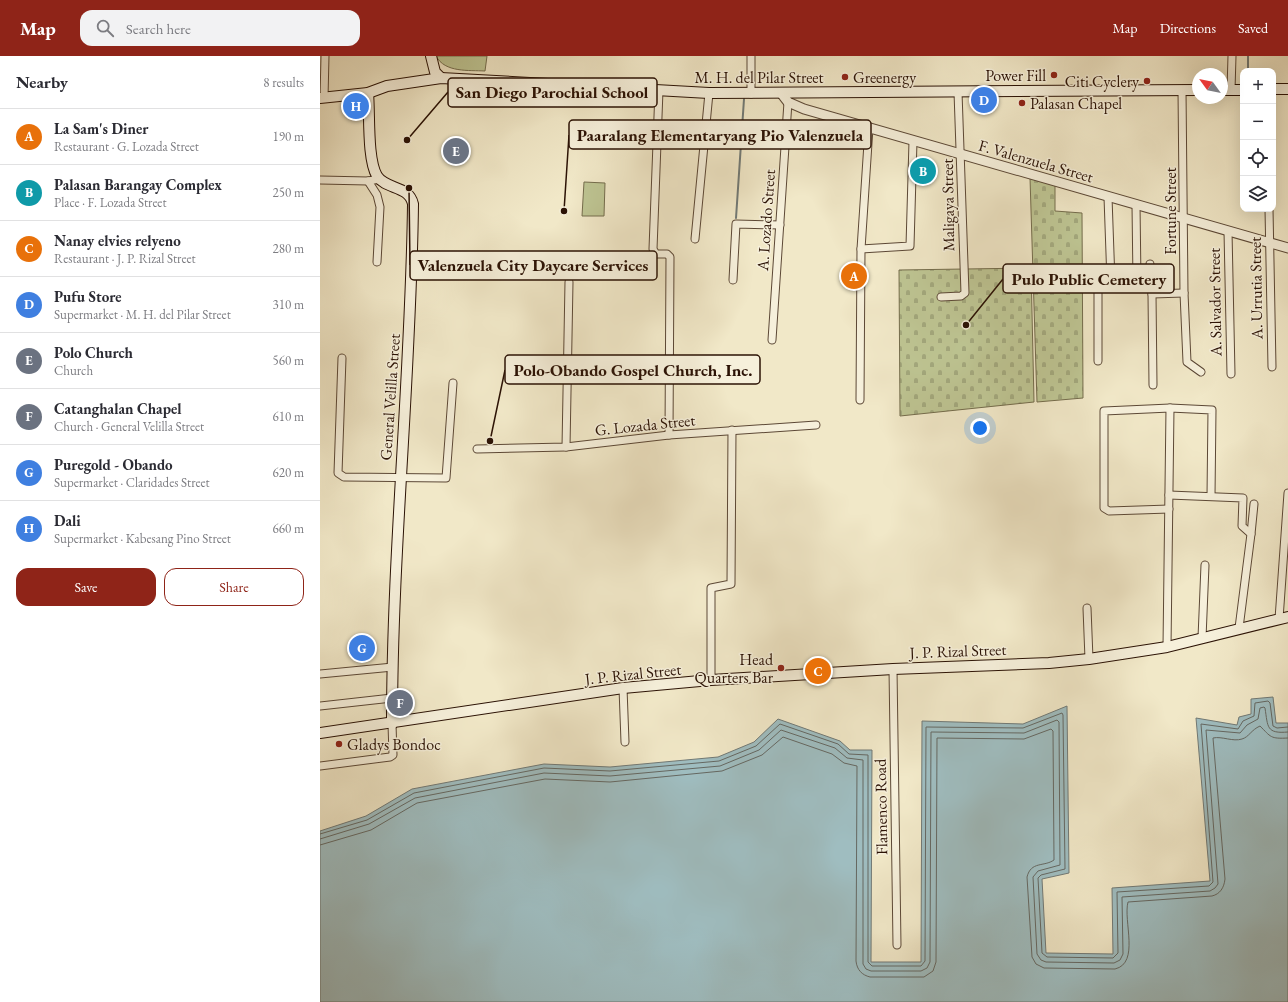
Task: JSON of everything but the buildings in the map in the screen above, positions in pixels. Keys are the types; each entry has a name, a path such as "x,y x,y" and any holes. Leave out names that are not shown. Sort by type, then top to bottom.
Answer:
{"main road":[{"path":"431,56 435,72 441,78"},
{"name":"M. H. del Pilar Street","path":"322,98 368,93 387,86 441,78 709,93 752,94 1192,90"},
{"path":"1276,89 1288,89"},
{"path":"1228,90 1240,90"},
{"path":"368,93 372,162 380,179"},
{"name":"General Velilla Street","path":"380,179 409,195 413,204 412,282 400,477 392,724"},
{"name":"J. P. Rizal Street","path":"320,733 392,724 623,688 711,680 1089,659 1167,647 1283,618"}],"street":[{"path":"322,98 325,56"},
{"path":"751,56 752,94"},
{"path":"1228,83 1232,56"},
{"path":"659,90 653,249 656,254 667,254 670,257 669,435"},
{"name":"Fortune Street","path":"1182,90 1184,293 1187,362 1201,372"},
{"name":"Maligaya Street","path":"941,297 961,296 965,293 958,92"},
{"path":"695,239 709,93"},
{"name":"F. Valenzuela Street","path":"781,93 788,102 804,110 1288,248"},
{"name":"A. Lozado Street","path":"772,340 788,102"},
{"path":"860,400 861,249 868,128"},
{"path":"861,249 910,246 913,141"},
{"path":"320,180 368,181 380,179"},
{"path":"368,181 377,195 380,207 377,262"},
{"path":"1098,361 1098,286 1099,284 1111,282 1108,197"},
{"path":"1136,205 1137,281"},
{"name":"A. Urrutia Street","path":"1269,212 1272,367"},
{"path":"733,280 736,224 780,225"},
{"name":"A. Salvador Street","path":"1228,231 1231,374"},
{"path":"1150,264 1152,294 1153,385"},
{"path":"566,447 569,282"},
{"path":"1152,294 1184,293"},
{"path":"342,358 338,473 344,477 446,478 453,383"},
{"path":"1167,647 1170,408"},
{"path":"1169,509 1109,511 1104,508 1103,413 1107,410 1170,408 1213,411 1211,496"},
{"name":"G. Lozada Street","path":"477,449 566,447 669,435 816,425"},
{"path":"711,680 711,588 731,584 732,430"},
{"path":"1283,618 1288,493"},
{"path":"1169,495 1242,498 1242,526 1251,534"},
{"path":"1239,628 1254,504"},
{"path":"1202,638 1205,565"},
{"path":"1087,608 1089,659"},
{"path":"320,674 393,667"},
{"name":"Flamenco Road","path":"894,669 897,946"},
{"path":"623,688 625,742"},
{"path":"320,706 392,698"},
{"path":"320,766 390,757 393,755 394,750 392,724"}],"green space":[{"path":"436,56 487,56 485,71 458,70 451,68 440,61"},
{"path":"1030,178 1055,185 1055,211 1082,213 1083,398 1037,402"},
{"path":"584,182 605,183 604,216 582,216"},
{"path":"1031,268 1034,402 900,416 899,270"}],"water":[{"path":"1273,697 1276,723 1288,723 1288,1002 320,1002 320,831 366,816 412,789 544,764 610,767 718,757 754,742 778,719 840,741 850,750 872,750 871,962 921,962 922,721 1023,724 1067,706 1069,873 1042,879 1046,953 1113,954 1112,888 1210,881 1196,718 1237,725 1239,717 1251,714 1251,699"}],"waterway":[{"path":"1248,56 1248,68"},
{"path":"736,218 744,99"}],"place":[{"name":"Power Fill","path":"1054,75"},
{"name":"Greenergy","path":"845,77"},
{"name":"Citi Cyclery","path":"1147,81"},
{"name":"Pufu Store","path":"984,100"},
{"name":"Palasan Chapel","path":"1022,103"},
{"name":"Dali","path":"356,106"},
{"name":"San Diego Parochial School","path":"407,140"},
{"name":"Polo Church","path":"456,151"},
{"name":"Palasan Barangay Complex","path":"923,171"},
{"name":"Valenzuela City Daycare Services","path":"409,188"},
{"name":"Paaralang Elementaryang Pio Valenzuela","path":"564,211"},
{"name":"La Sam's Diner","path":"854,276"},
{"name":"Pulo Public Cemetery","path":"966,325"},
{"name":"Polo-Obando Gospel Church, Inc.","path":"490,441"},
{"name":"Puregold - Obando","path":"362,648"},
{"name":"Head Quarters Bar","path":"781,668"},
{"name":"Nanay elvies relyeno","path":"818,671"},
{"name":"Catanghalan Chapel","path":"400,703"},
{"name":"Gladys Bondoc","path":"339,744"}]}
